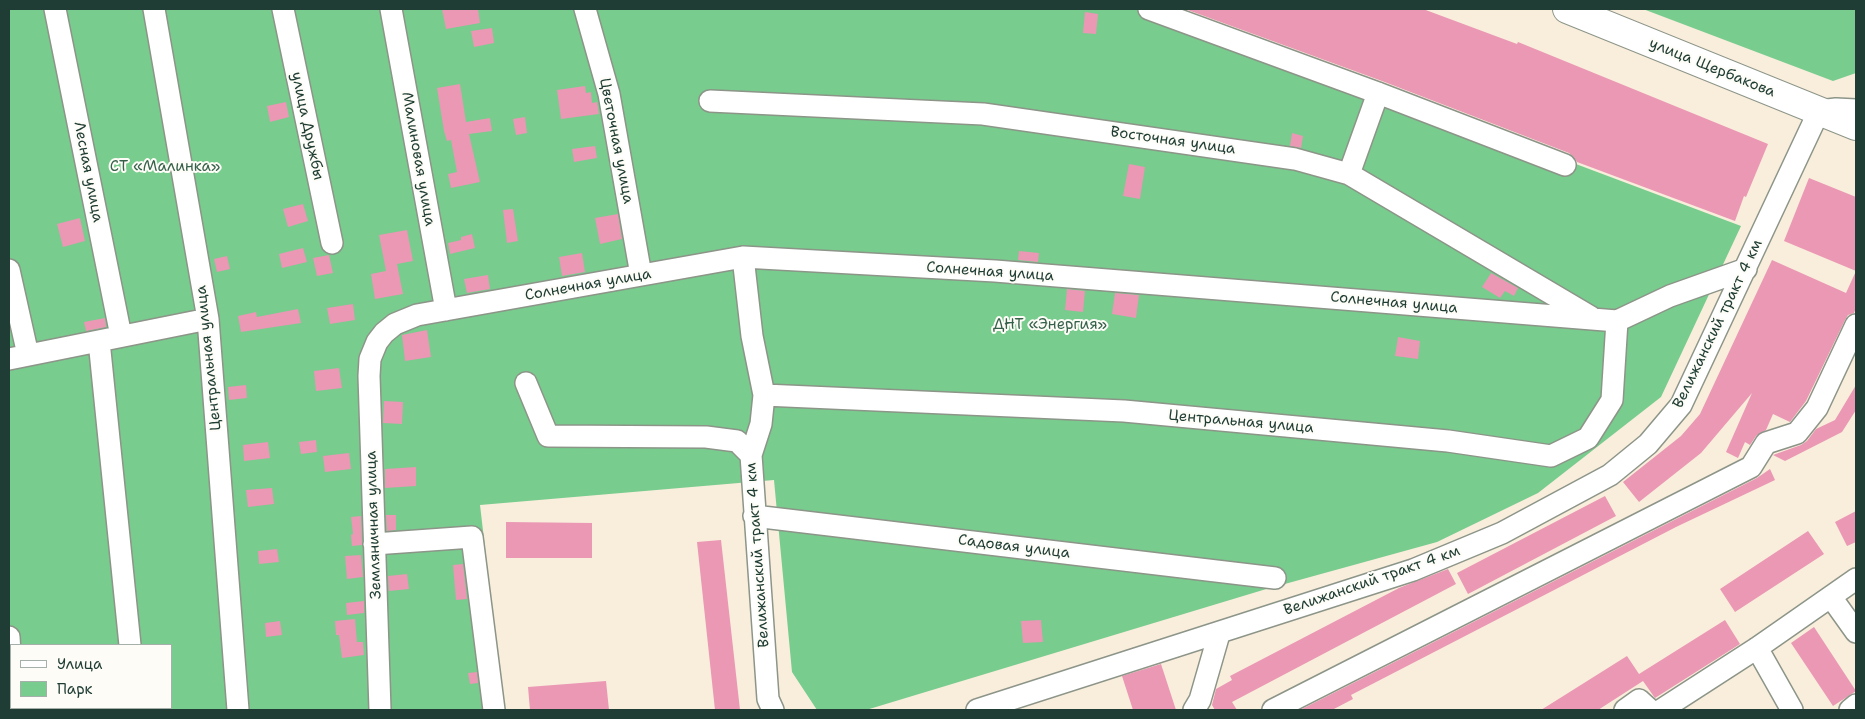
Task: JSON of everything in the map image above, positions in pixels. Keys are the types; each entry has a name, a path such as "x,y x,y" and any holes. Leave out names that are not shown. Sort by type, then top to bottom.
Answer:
{"main road":[{"name":"улица Щербакова","path":"1567,9 1856,126"}],"street":[{"name":"Лесная улица","path":"55,9 121,336"},
{"name":"Центральная улица","path":"154,9 208,319 238,710"},
{"name":"улица Дружбы","path":"283,9 332,243"},
{"name":"Малиновая улица","path":"391,9 446,310"},
{"name":"Цветочная улица","path":"585,9 609,94 641,275"},
{"path":"1149,9 1378,93 1565,165"},
{"path":"1349,174 1378,93"},
{"name":"Восточная улица","path":"710,101 983,114 1295,159 1349,174 1596,319"},
{"path":"1819,111 1836,109 1856,110"},
{"name":"Велижанский тракт 4 км","path":"977,710 1219,634 1413,570 1502,533 1610,474 1648,444 1681,405 1819,111"},
{"path":"744,257 752,336 764,395 761,424 750,455"},
{"name":"Солнечная улица","path":"377,342 395,324 428,312 744,257 995,272 1617,322"},
{"path":"1617,322 1670,296 1746,269"},
{"path":"9,270 18,357 208,319"},
{"name":"Центральная улица","path":"764,395 1124,411 1448,441 1551,456 1588,438 1612,400 1617,322"},
{"path":"1273,710 1751,467 1766,443 1797,433 1817,408 1856,326"},
{"path":"99,341 130,644"},
{"name":"Земляничная улица","path":"377,342 370,359 369,376 380,710"},
{"name":"Велижанский тракт 4 км","path":"526,383 548,436 706,437 737,441 750,455 768,699 773,710"},
{"name":"Садовая улица","path":"754,516 1275,578"},
{"path":"374,544 472,537 494,710"},
{"path":"1661,710 1757,648 1856,579"},
{"path":"1831,597 1856,632"},
{"path":"1194,710 1200,700 1219,634"},
{"path":"9,637 10,654"},
{"path":"1757,648 1792,710"},
{"path":"1625,710 1639,700 1650,710"},
{"path":"1850,710 1856,705"}],"green space":[{"name":"ДНТ «Энергия»","path":"9,9 1163,9 1741,226 1661,397 1538,493 1437,542 1263,590 866,710 817,710 792,672 774,480 480,505 504,710 9,710"},
{"path":"1643,9 1856,9 1856,73 1833,81"}],"building":[{"path":"442,9 478,9 480,23 446,29"},
{"path":"1185,9 1423,9 1517,44 1518,42 1768,144 1746,197 1744,196 1735,221 1577,162 1569,153 1382,81"},
{"path":"1085,12 1098,14 1096,34 1083,33"},
{"path":"492,28 494,43 474,47 471,31"},
{"path":"460,84 466,122 490,118 492,131 469,134 480,182 451,188 448,174 457,172 451,140 447,141 444,131 437,88"},
{"path":"585,86 586,93 591,92 592,103 597,102 599,114 561,119 557,90"},
{"path":"286,102 289,117 270,122 267,106"},
{"path":"525,117 527,133 516,135 513,119"},
{"path":"1292,133 1303,136 1301,148 1290,146"},
{"path":"595,146 597,158 574,162 572,149"},
{"path":"1129,164 1145,167 1140,199 1123,196"},
{"path":"1809,178 1856,197 1856,271 1784,241"},
{"path":"303,204 308,221 288,227 283,209"},
{"path":"513,209 518,241 507,243 503,210"},
{"path":"618,214 622,239 600,244 595,218"},
{"path":"80,218 85,241 63,247 57,224"},
{"path":"407,230 413,261 397,264 403,294 375,299 371,274 386,271 379,235"},
{"path":"472,234 475,248 450,254 448,243 461,240 461,237"},
{"path":"303,248 307,262 282,268 279,254"},
{"path":"1019,251 1039,253 1038,262 1018,260"},
{"path":"582,253 585,272 562,276 559,257"},
{"path":"329,255 333,273 317,276 313,258"},
{"path":"227,256 230,269 217,272 214,259"},
{"path":"1772,260 1846,293 1856,271 1856,308 1854,313 1848,315 1845,320 1806,401 1790,422 1773,414 1766,430 1756,436 1750,445 1745,442 1738,458 1726,452 1752,393 1701,453 1639,502 1623,482 1681,436 1700,414"},
{"path":"1491,273 1518,288 1514,296 1505,291 1500,298 1482,287"},
{"path":"488,275 490,289 467,293 464,279"},
{"path":"1067,289 1085,291 1083,312 1065,310"},
{"path":"1115,293 1139,295 1136,318 1112,314"},
{"path":"353,304 355,320 330,324 327,308"},
{"path":"298,309 301,323 241,332 238,316 256,312 257,317"},
{"path":"105,318 106,327 86,331 84,322"},
{"path":"427,330 431,357 405,361 402,335"},
{"path":"1398,337 1420,341 1418,359 1395,356"},
{"path":"339,368 342,388 316,391 314,371"},
{"path":"246,385 247,398 229,400 228,387"},
{"path":"1856,385 1856,410 1842,432 1785,461 1773,455 1801,445 1807,441 1816,429 1835,420"},
{"path":"384,401 403,402 402,424 383,423"},
{"path":"316,440 317,452 301,454 299,442"},
{"path":"268,442 270,458 244,461 243,445"},
{"path":"349,453 351,469 325,472 323,456"},
{"path":"416,467 416,486 385,488 385,469"},
{"path":"1770,469 1775,480 1676,527 1351,695 1353,699 1332,710 1300,710 1757,478"},
{"path":"272,488 274,504 248,507 246,490"},
{"path":"1605,496 1616,516 1468,594 1457,573"},
{"path":"1856,511 1856,542 1847,546 1835,522"},
{"path":"386,515 396,515 396,530 387,531"},
{"path":"361,516 362,545 352,546 351,517"},
{"path":"506,522 592,523 592,558 506,558"},
{"path":"1808,531 1824,554 1735,612 1720,589"},
{"path":"721,540 740,710 715,710 697,542"},
{"path":"277,549 279,562 259,564 258,551"},
{"path":"361,555 363,577 347,579 345,556"},
{"path":"463,564 467,599 456,600 453,565"},
{"path":"1448,569 1456,584 1232,702 1237,710 1215,710 1212,705 1216,689 1232,680 1230,676 1399,588"},
{"path":"407,574 409,589 389,591 388,576"},
{"path":"364,601 364,613 347,615 346,603"},
{"path":"355,619 357,642 363,642 364,655 342,658 339,635 336,635 335,621"},
{"path":"1041,620 1043,642 1023,643 1021,621"},
{"path":"1725,620 1740,644 1655,698 1643,681 1598,710 1541,710 1627,656 1639,674"},
{"path":"280,621 282,635 266,637 265,623"},
{"path":"1814,627 1856,691 1833,706 1791,643"},
{"path":"1161,664 1176,710 1133,710 1122,676"},
{"path":"477,672 478,683 470,684 468,673"},
{"path":"606,681 609,710 530,710 528,687"}],"park label":[{"name":"CТ «Малинка»","path":"165,167"}]}
